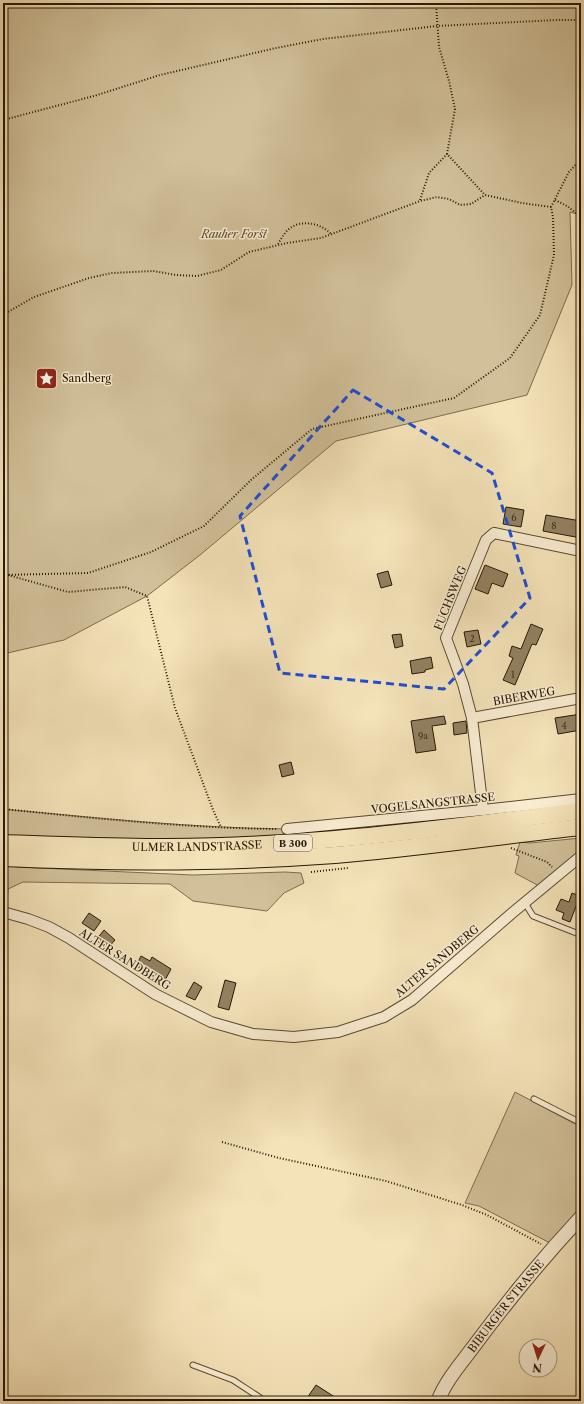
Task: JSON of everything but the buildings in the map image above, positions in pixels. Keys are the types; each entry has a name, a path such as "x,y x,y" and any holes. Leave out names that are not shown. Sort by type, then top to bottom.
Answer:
{"main road":[{"name":"ULMER LANDSTRASSE","path":"3,843 162,847 265,844 388,834 581,811"},
{"name":"ULMER LANDSTRASSE","path":"3,858 162,862 266,859 383,850 581,827"}],"street":[{"name":"FUCHSWEG","path":"483,810 472,718 463,684 446,638 486,540 494,533 581,551"},
{"name":"BIBERWEG","path":"472,718 581,698"},
{"name":"VOGELSANGSTRASSE","path":"287,829 581,799"},
{"name":"ALTER SANDBERG","path":"3,912 49,927 69,938 156,994 210,1022 253,1034 294,1037 338,1032 384,1017 412,1000 581,856"},
{"name":"BIBURGER STRASSE","path":"438,1401 447,1383 480,1338 550,1250 581,1218"}],"lane":[{"path":"525,903 533,916 579,934 581,928"},
{"path":"534,1099 581,1123"},
{"path":"193,1365 233,1380 265,1401"}],"path":[{"path":"420,200 429,173 447,154 456,108 450,81 439,47 436,3"},
{"path":"3,120 94,96 160,75 276,48 323,39 437,26 581,20"},
{"path":"447,154 485,195 522,203 551,207"},
{"path":"4,574 88,573 151,552 204,526 251,480 312,429 454,398 510,358 540,315 554,255 553,217 551,207 569,172 581,159"},
{"path":"3,315 34,297 89,278 112,273 153,271 176,275 198,276 221,270 249,252 277,245 322,238 420,200 437,197 449,199 460,205 472,204 485,195"},
{"path":"555,200 567,206 580,216"},
{"path":"277,245 288,230 296,224 310,223 327,229 331,234"},
{"path":"4,574 68,592 125,587 147,596 175,708 213,810 221,827"},
{"path":"3,809 132,822 287,829"},
{"path":"511,848 547,862 560,874"},
{"path":"222,1142 279,1158 386,1181 462,1205 499,1221 550,1250"}],"highlighted area":[{"path":"353,390 492,473 530,598 444,689 280,673 240,516"}],"green space":[{"name":"Rauher Forst","path":"3,3 581,3 581,215 570,212 572,285 527,395 336,441 200,555 147,596 64,640 3,654"},
{"path":"3,809 180,825 287,829 289,837 198,841 3,836"},
{"path":"581,838 581,853 539,886 515,873 519,856 516,855 520,842 530,843"},
{"path":"3,865 17,867 193,875 285,872 301,873 304,883 284,893 267,911 193,901 170,884 23,882 8,889 7,907 3,906"},
{"path":"515,1092 581,1127 581,1208 550,1243 479,1206 465,1203"}],"place":[{"name":"Sandberg","path":"46,378"}]}
